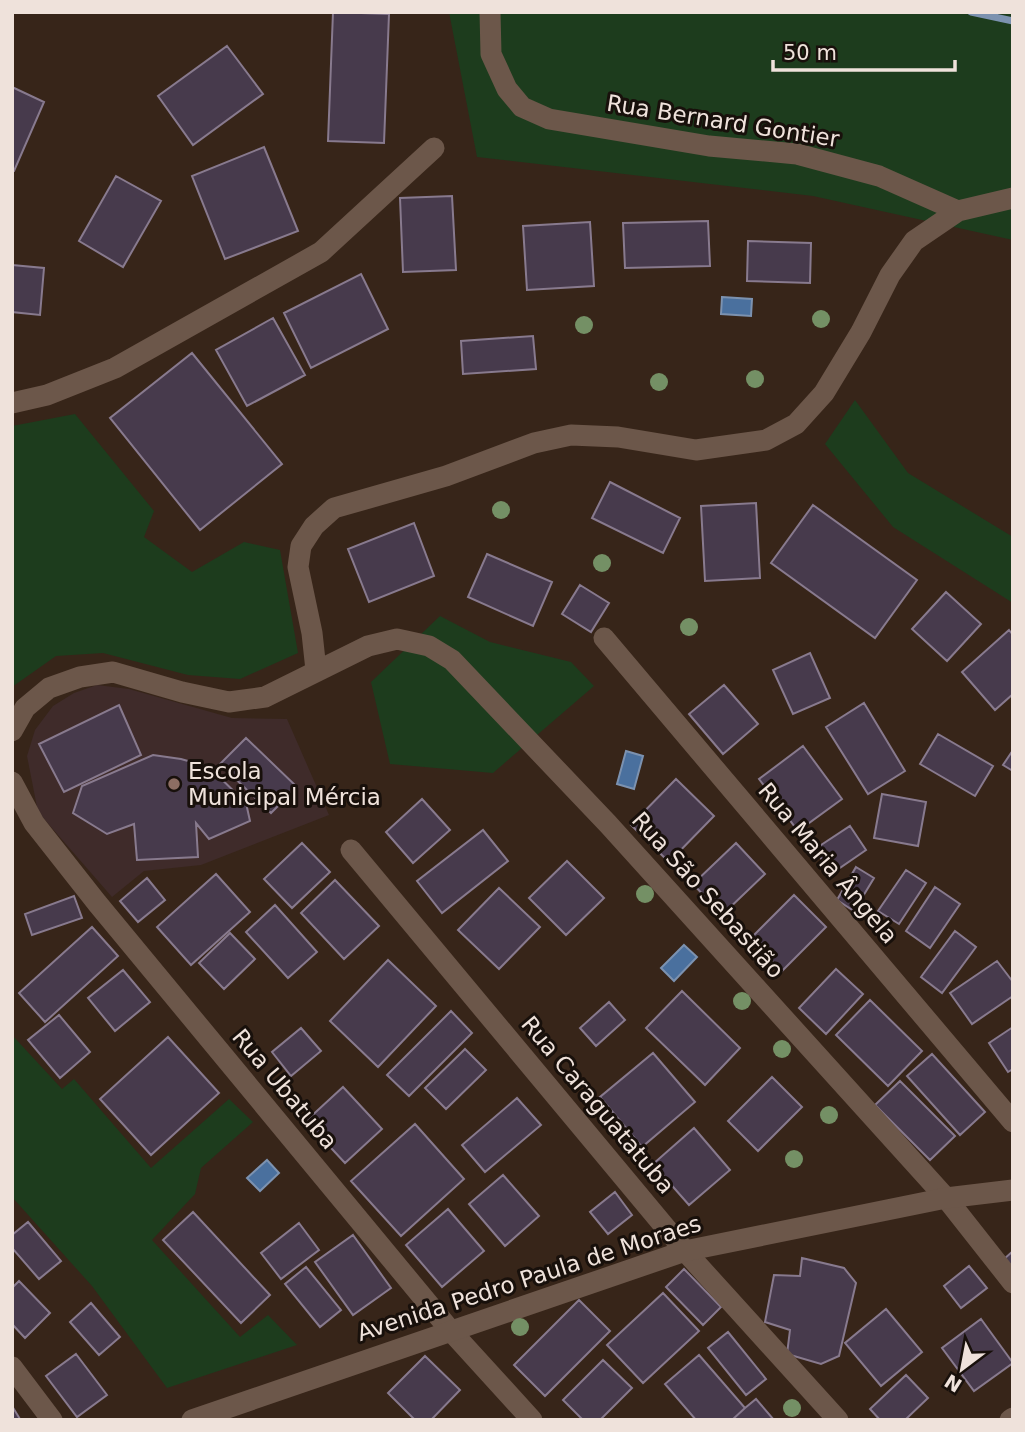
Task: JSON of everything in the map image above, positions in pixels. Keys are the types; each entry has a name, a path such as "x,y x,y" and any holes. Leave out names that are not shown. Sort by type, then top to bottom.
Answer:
{"street":[{"name":"Rua Bernard Gontier","path":"490,12 491,54 507,89 522,107 549,119 709,146 797,154 879,176 958,211"},
{"path":"12,403 47,395 115,368 321,252 433,149"},
{"path":"12,731 25,708 49,688 80,677 113,673 229,702 265,697 316,670 312,633 298,567 301,546 314,526 334,508 446,477 534,443 571,435 618,437 696,450 766,440 796,424 824,393 861,332 890,275 914,241 958,211 1013,198"},
{"name":"Rua Maria Ângela","path":"604,638 1013,1122"},
{"name":"Rua São Sebastião","path":"316,670 368,646 397,639 429,646 452,660 608,824 946,1198 1013,1283"},
{"name":"Rua Ubatuba","path":"12,782 34,823 97,903 450,1330 532,1420"},
{"name":"Rua Caraguatatuba","path":"351,850 685,1251 838,1420"},
{"name":"Avenida Pedro Paula de Moraes","path":"192,1420 685,1251 946,1198 1013,1190"},
{"path":"12,1367 52,1420"}],"shaded area":[{"name":"Escola Municipal Mércia","path":"97,685 129,689 232,718 287,719 329,815 201,865 144,871 112,897 38,812 27,756 35,730 53,706 74,693"}],"green space":[{"path":"449,12 1013,12 1013,240 813,196 477,157"},
{"path":"855,400 908,473 1013,537 1013,603 893,527 825,444"},
{"path":"75,414 154,511 144,537 192,572 244,542 280,550 298,653 240,679 188,675 103,653 56,656 12,687 12,426"},
{"path":"440,616 490,642 571,662 594,686 493,773 390,764 371,682"},
{"path":"12,1035 62,1089 74,1079 151,1168 229,1099 253,1122 201,1168 195,1194 152,1240 240,1337 268,1315 297,1345 167,1388 92,1286 12,1197"}],"water":[{"path":"722,297 752,299 751,316 721,314"},
{"path":"626,751 643,756 634,789 617,784"},
{"path":"684,945 697,957 674,981 661,968"},
{"path":"267,1160 279,1173 260,1191 247,1178"}],"building":[{"path":"333,12 389,14 384,143 328,141"},
{"path":"227,46 263,94 193,145 158,96"},
{"path":"12,87 44,102 14,171 12,171"},
{"path":"264,147 298,231 225,259 192,176"},
{"path":"116,176 161,201 123,267 79,241"},
{"path":"452,196 456,270 403,272 400,198"},
{"path":"708,221 710,266 625,268 623,223"},
{"path":"590,222 594,286 527,290 523,226"},
{"path":"748,241 811,243 810,283 747,281"},
{"path":"12,265 44,268 40,315 12,312"},
{"path":"361,274 388,329 311,368 284,313"},
{"path":"273,318 305,375 247,406 216,350"},
{"path":"533,336 536,369 463,374 461,341"},
{"path":"192,353 282,464 200,530 110,418"},
{"path":"610,482 680,518 663,553 592,518"},
{"path":"756,503 760,578 705,581 701,506"},
{"path":"813,505 917,580 875,638 771,563"},
{"path":"414,523 434,576 369,602 348,549"},
{"path":"487,554 552,582 533,626 468,597"},
{"path":"580,585 609,603 591,632 562,614"},
{"path":"946,592 981,624 947,661 912,629"},
{"path":"1009,630 1013,635 1013,694 995,710 962,672"},
{"path":"810,653 830,698 793,714 773,670"},
{"path":"724,685 758,724 723,754 689,714"},
{"path":"864,703 905,771 868,794 826,727"},
{"path":"119,705 141,755 64,792 39,744"},
{"path":"938,734 993,766 975,796 920,764"},
{"path":"246,738 297,787 271,813 220,764"},
{"path":"803,746 842,799 798,831 759,779"},
{"path":"1013,750 1013,771 1003,765"},
{"path":"153,755 209,767 246,803 250,821 209,839 196,823 198,857 137,860 134,824 107,834 73,813 82,786"},
{"path":"676,779 714,816 669,862 631,825"},
{"path":"882,794 926,802 918,846 874,838"},
{"path":"422,799 450,830 413,863 386,832"},
{"path":"850,826 866,850 831,874 815,849"},
{"path":"483,830 508,861 442,913 417,881"},
{"path":"302,843 330,872 292,908 264,879"},
{"path":"736,843 765,874 722,915 693,884"},
{"path":"567,861 604,898 566,935 529,898"},
{"path":"856,867 874,878 854,911 837,900"},
{"path":"906,870 926,883 899,924 878,911"},
{"path":"216,874 250,912 191,965 157,927"},
{"path":"147,878 165,900 138,922 120,901"},
{"path":"335,880 379,926 344,959 301,913"},
{"path":"935,887 960,904 930,948 906,931"},
{"path":"499,888 540,927 499,969 458,930"},
{"path":"794,895 826,927 782,971 750,939"},
{"path":"74,896 82,918 32,935 25,914"},
{"path":"275,905 317,952 288,978 246,932"},
{"path":"92,927 118,956 45,1022 19,993"},
{"path":"955,931 976,947 942,993 921,977"},
{"path":"230,933 255,959 224,989 199,963"},
{"path":"388,960 436,1006 378,1067 330,1021"},
{"path":"997,961 1013,982 1013,996 972,1024 950,993"},
{"path":"836,969 863,994 826,1034 799,1008"},
{"path":"123,970 150,1002 115,1031 88,998"},
{"path":"682,991 740,1048 705,1085 646,1028"},
{"path":"870,1000 922,1051 888,1086 836,1035"},
{"path":"609,1002 625,1020 596,1046 580,1028"},
{"path":"451,1011 472,1033 409,1096 387,1075"},
{"path":"59,1015 90,1052 60,1078 28,1040"},
{"path":"1013,1027 1013,1069 1008,1072 989,1043"},
{"path":"301,1028 321,1051 291,1076 272,1052"},
{"path":"168,1037 219,1093 151,1155 100,1099"},
{"path":"465,1049 486,1070 446,1109 425,1088"},
{"path":"653,1053 695,1102 642,1147 600,1097"},
{"path":"932,1054 985,1112 960,1135 907,1076"},
{"path":"772,1077 802,1107 758,1151 728,1121"},
{"path":"900,1081 955,1136 930,1160 875,1105"},
{"path":"343,1087 382,1129 345,1163 306,1121"},
{"path":"517,1098 541,1125 485,1172 462,1145"},
{"path":"415,1124 464,1179 401,1236 351,1181"},
{"path":"694,1128 730,1170 689,1205 653,1164"},
{"path":"503,1175 539,1216 505,1246 469,1204"},
{"path":"615,1192 632,1215 608,1234 590,1212"},
{"path":"448,1209 484,1251 442,1287 406,1245"},
{"path":"193,1212 270,1295 241,1323 163,1240"},
{"path":"28,1222 61,1261 39,1279 12,1248 12,1235"},
{"path":"299,1223 319,1250 281,1279 261,1253"},
{"path":"353,1235 391,1288 353,1315 315,1262"},
{"path":"1013,1251 1013,1270 1004,1259"},
{"path":"802,1258 844,1268 856,1283 839,1356 821,1364 787,1354 790,1330 765,1322 774,1275 800,1276"},
{"path":"969,1266 987,1288 961,1308 944,1286"},
{"path":"306,1267 341,1310 320,1327 285,1284"},
{"path":"684,1269 721,1307 703,1325 666,1287"},
{"path":"19,1281 50,1313 25,1338 12,1324 12,1288"},
{"path":"663,1293 699,1331 643,1383 607,1345"},
{"path":"579,1300 610,1331 545,1396 514,1365"},
{"path":"91,1303 120,1337 99,1355 70,1322"},
{"path":"886,1309 922,1352 881,1386 845,1343"},
{"path":"981,1319 1013,1363 974,1391 942,1348"},
{"path":"728,1332 766,1379 746,1395 708,1348"},
{"path":"76,1354 107,1395 77,1417 46,1376"},
{"path":"699,1355 745,1408 732,1420 696,1420 665,1384"},
{"path":"425,1356 460,1390 431,1420 415,1420 388,1393"},
{"path":"603,1360 632,1388 600,1420 583,1420 563,1400"},
{"path":"906,1375 928,1398 905,1420 880,1420 870,1409"},
{"path":"756,1399 774,1420 732,1420 745,1408"},
{"path":"12,1406 20,1419 19,1420 12,1420"}],"waterway":[{"path":"971,12 1013,21"}],"place":[{"name":"Escola Municipal Mércia","path":"174,784"}]}
